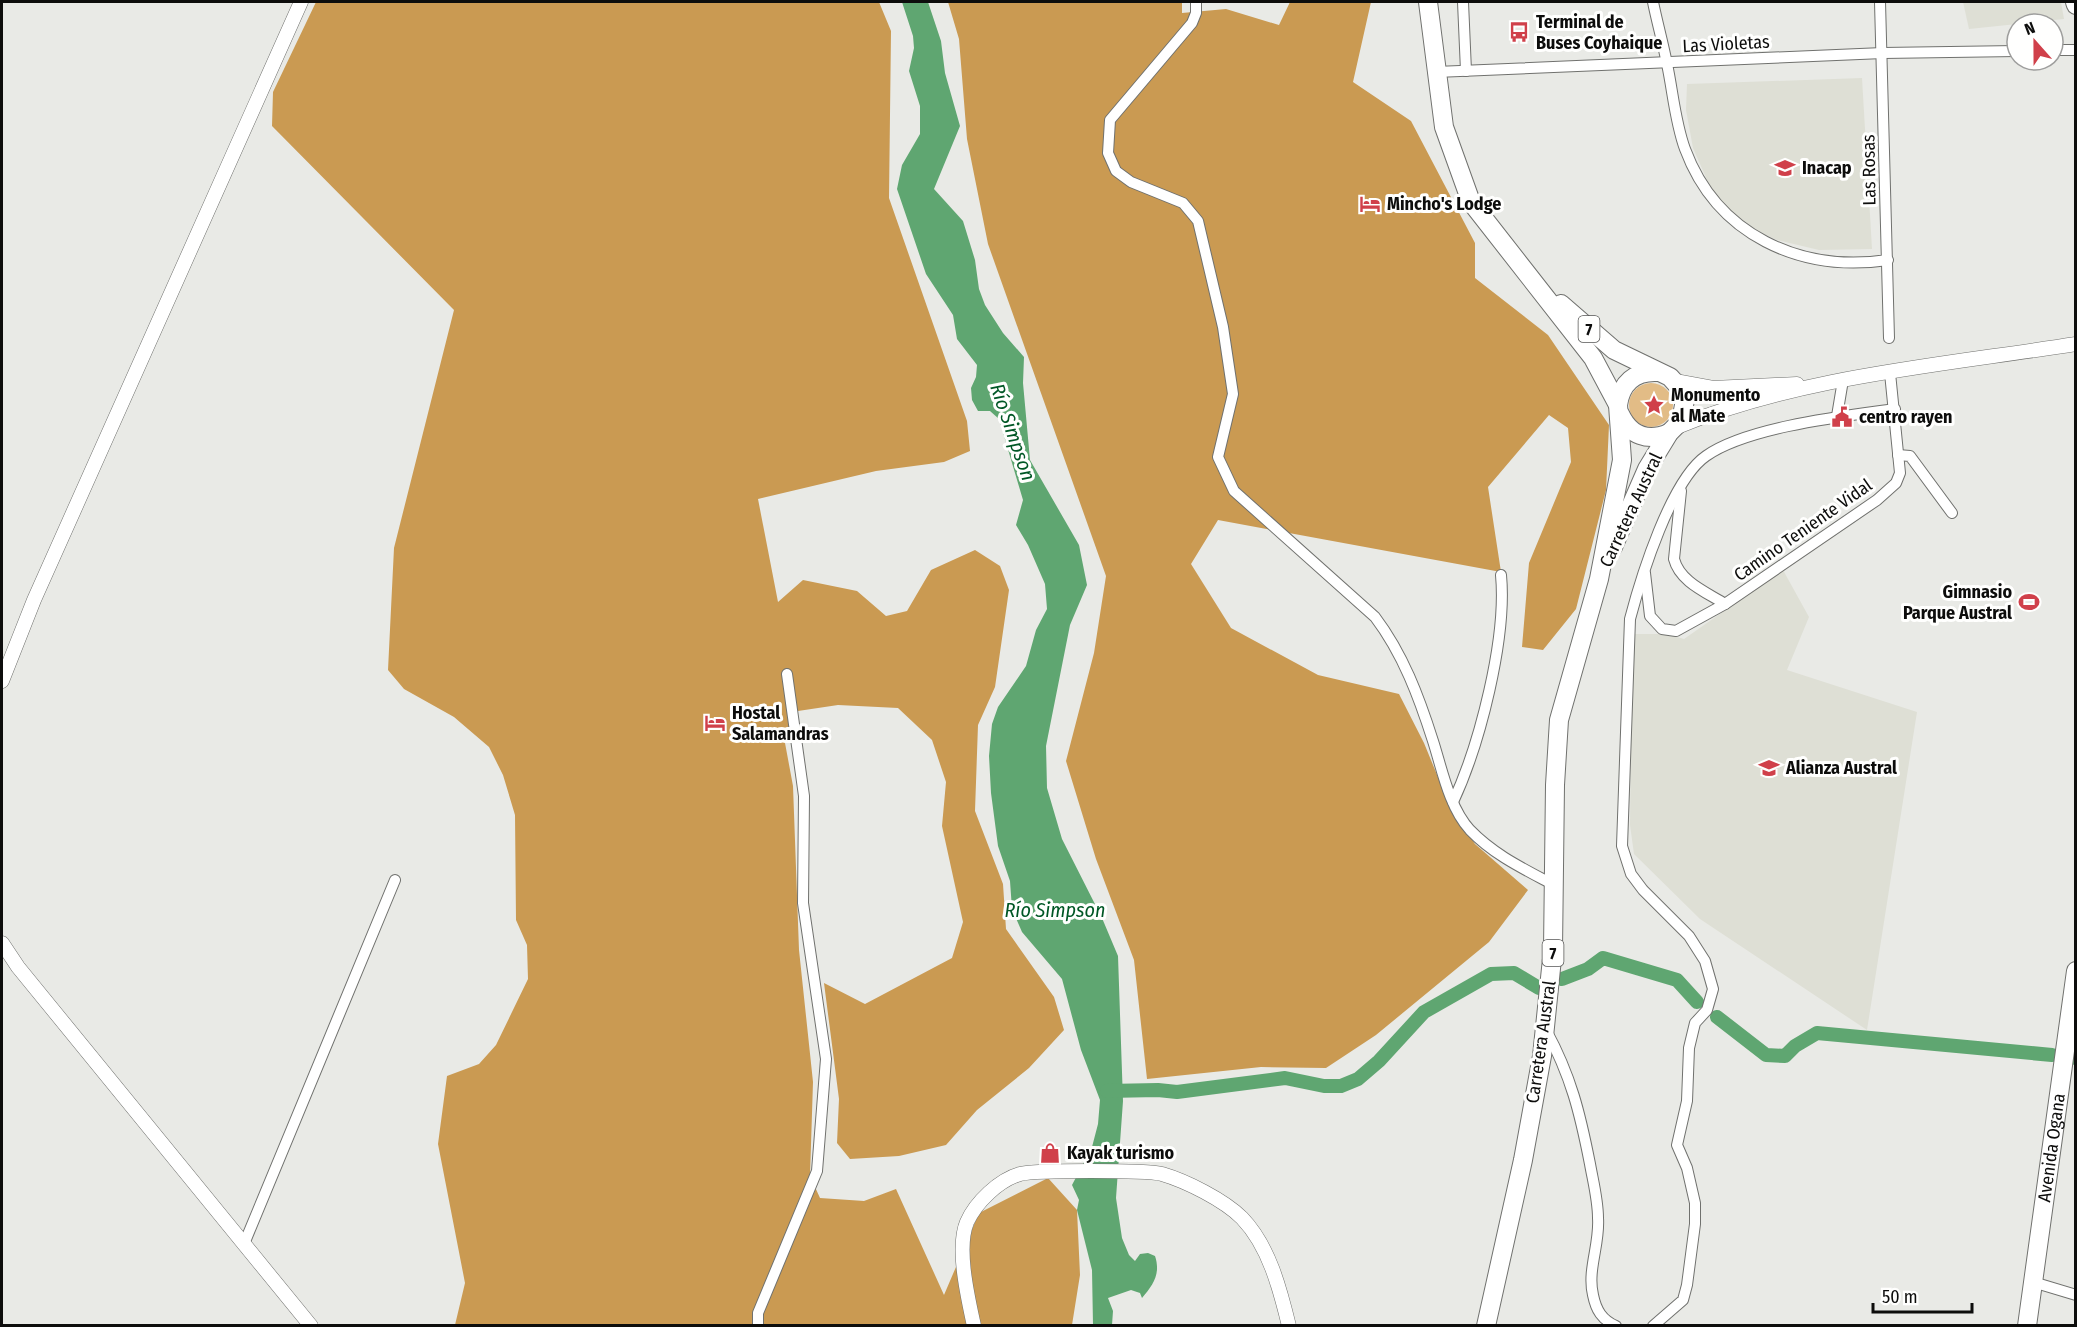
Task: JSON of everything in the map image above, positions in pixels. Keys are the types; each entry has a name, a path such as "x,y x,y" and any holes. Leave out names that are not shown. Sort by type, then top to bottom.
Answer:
{"main road":[{"name":"Carretera Austral","path":"1428,2 1444,127 1455,165 1471,202 1593,358 1619,410 1622,460 1599,579 1559,720 1555,785 1553,949 1545,1027 1523,1160 1486,1326"},
{"name":"Carretera Austral","path":"1434,2 1436,72"},
{"name":"Carretera Austral","path":"1528,276 1614,350 1675,381 1685,400 1684,414 1647,470 1599,579"},
{"path":"1657,372 1633,377 1622,389 1619,410 1624,423 1640,436 1650,438 1673,430"},
{"name":"Avenida Ogana","path":"2026,1326 2076,971"}],"street":[{"path":"2,681 34,600 301,2"},
{"path":"1196,2 1196,13 1192,23 1110,120 1108,153 1116,171 1131,182 1183,203 1198,221 1223,327 1233,394 1218,457 1234,490 1375,617 1394,642 1422,707 1453,802 1469,828 1503,859 1554,885"},
{"path":"1463,2 1466,71"},
{"path":"1653,2 1680,135 1690,162 1704,186 1731,218 1770,245 1802,257 1844,264 1888,260"},
{"name":"Las Rosas","path":"1880,2 1889,338"},
{"name":"Las Violetas","path":"1436,72 1601,64 1667,64 1883,53 2005,51"},
{"path":"1673,430 1744,403 1838,381 2076,344"},
{"name":"Camino Teniente Vidal","path":"1890,373 1894,409 1900,473 1896,483 1877,500 1725,604 1676,631 1662,629 1650,616 1645,570 1683,479 1705,456 1741,438 1837,416 1894,409"},
{"path":"1675,381 1713,388 1838,381"},
{"path":"1837,416 1838,381"},
{"path":"1898,455 1910,456 1952,513"},
{"name":"Camino Teniente Vidal","path":"1683,479 1674,559 1676,570 1725,604"},
{"path":"1645,570 1630,619 1622,846 1631,874 1643,890 1689,936 1705,961 1713,989 1707,1010 1695,1023 1689,1048 1687,1101 1677,1145 1688,1168 1695,1203 1695,1224 1687,1285 1683,1300 1653,1326"},
{"path":"1453,802 1467,772 1494,665 1503,598 1501,575"},
{"path":"758,1326 758,1313 817,1171 826,1059 803,903 804,796 787,674"},
{"path":"244,1244 395,880"},
{"path":"2,943 18,967 311,1326"},
{"path":"2,960 18,967"},
{"path":"1545,1027 1562,1058 1576,1095 1594,1186 1598,1218 1592,1292 1596,1307 1606,1321 1616,1326"},
{"path":"974,1326 967,1291 963,1244 967,1223 978,1203 999,1186 1020,1174 1048,1172 1161,1174 1215,1198 1241,1218 1259,1242 1279,1286 1289,1326"},
{"path":"2032,1282 2076,1295"}],"shaded area":[{"path":"316,2 879,2 891,31 889,198 967,421 970,451 944,462 876,471 758,499 778,602 803,580 857,591 886,616 907,611 931,570 975,550 1000,566 1009,590 995,687 978,725 975,811 1003,884 1006,929 1054,997 1064,1030 1029,1068 977,1110 946,1145 899,1156 850,1159 837,1143 839,1099 824,983 865,1004 952,958 963,922 942,826 946,782 932,740 898,708 838,705 798,711 785,743 793,786 799,950 813,1082 810,1176 820,1198 864,1201 896,1189 944,1295 979,1213 1048,1178 1077,1210 1080,1275 1072,1325 455,1325 465,1283 438,1144 447,1076 479,1064 496,1045 528,979 527,945 516,920 515,815 503,775 489,747 454,717 404,689 388,670 394,548 454,310 272,126 273,92"},
{"path":"948,2 1182,2 1182,13 1226,9 1279,25 1290,2 1371,2 1353,82 1411,121 1475,243 1475,278 1548,335 1609,425 1606,490 1576,609 1543,650 1522,647 1529,563 1571,462 1568,428 1549,415 1488,487 1501,572 1218,520 1191,564 1231,628 1318,675 1399,694 1424,743 1451,809 1475,844 1528,890 1489,942 1376,1035 1326,1068 1261,1067 1147,1079 1134,960 1096,859 1066,761 1094,653 1106,576 988,244 967,139 959,39"},
{"path":"1963,2 2061,2 2063,12 2005,12 2005,25 1969,29"},
{"name":"Inacap","path":"1862,78 1872,249 1819,250 1777,240 1741,223 1711,189 1693,148 1686,110 1687,84"},
{"path":"1651,383 1660,384 1667,389 1672,396 1672,414 1667,421 1660,426 1651,427 1642,426 1635,421 1630,414 1629,405 1630,396 1635,389 1642,384"},
{"name":"Alianza Austral","path":"1783,570 1809,617 1787,670 1917,712 1867,1030 1700,919 1634,854 1630,825 1632,634 1667,634 1684,639"}],"water":[{"name":"Río Simpson","path":"902,2 928,2 941,41 945,73 960,126 934,189 963,221 985,305 1003,333 1024,357 1023,383 1030,460 1079,545 1087,585 1070,625 1046,746 1047,788 1062,839 1102,918 1118,956 1123,1101 1116,1198 1122,1238 1129,1255 1135,1261 1140,1254 1148,1253 1155,1256 1157,1262 1153,1284 1142,1298 1140,1293 1131,1290 1108,1298 1113,1311 1112,1325 1093,1325 1092,1270 1077,1210 1079,1200 1072,1185 1092,1147 1098,1124 1100,1100 1081,1050 1062,979 1022,932 1012,909 1010,881 998,846 991,793 989,756 992,724 998,707 1026,666 1036,630 1047,609 1045,584 1028,545 1016,525 1023,500 999,419 990,411 978,411 972,400 971,388 976,377 977,365 957,339 953,315 926,274 897,189 902,165 920,134 920,106 909,71 914,48 913,36"}],"waterway":[{"path":"1562,979 1588,969 1603,958 1677,980 1697,1002"},
{"path":"1107,1091 1177,1092 1285,1078 1324,1086 1341,1086 1358,1079 1379,1061 1424,1012 1491,974 1514,973 1539,988"},
{"path":"1717,1017 1766,1055 1785,1056 1795,1046 1817,1033 2052,1055"}],"place":[{"name":"Terminal de Buses Coyhaique","path":"1519,32"},
{"name":"Inacap","path":"1785,168"},
{"name":"Mincho's Lodge","path":"1370,204"},
{"name":"Monumento al Mate","path":"1654,405"},
{"name":"centro rayen","path":"1842,417"},
{"name":"Gimnasio Parque Austral","path":"2029,602"},
{"name":"Hostal Salamandras","path":"715,723"},
{"name":"Alianza Austral","path":"1769,768"},
{"name":"Kayak turismo","path":"1050,1153"}]}
